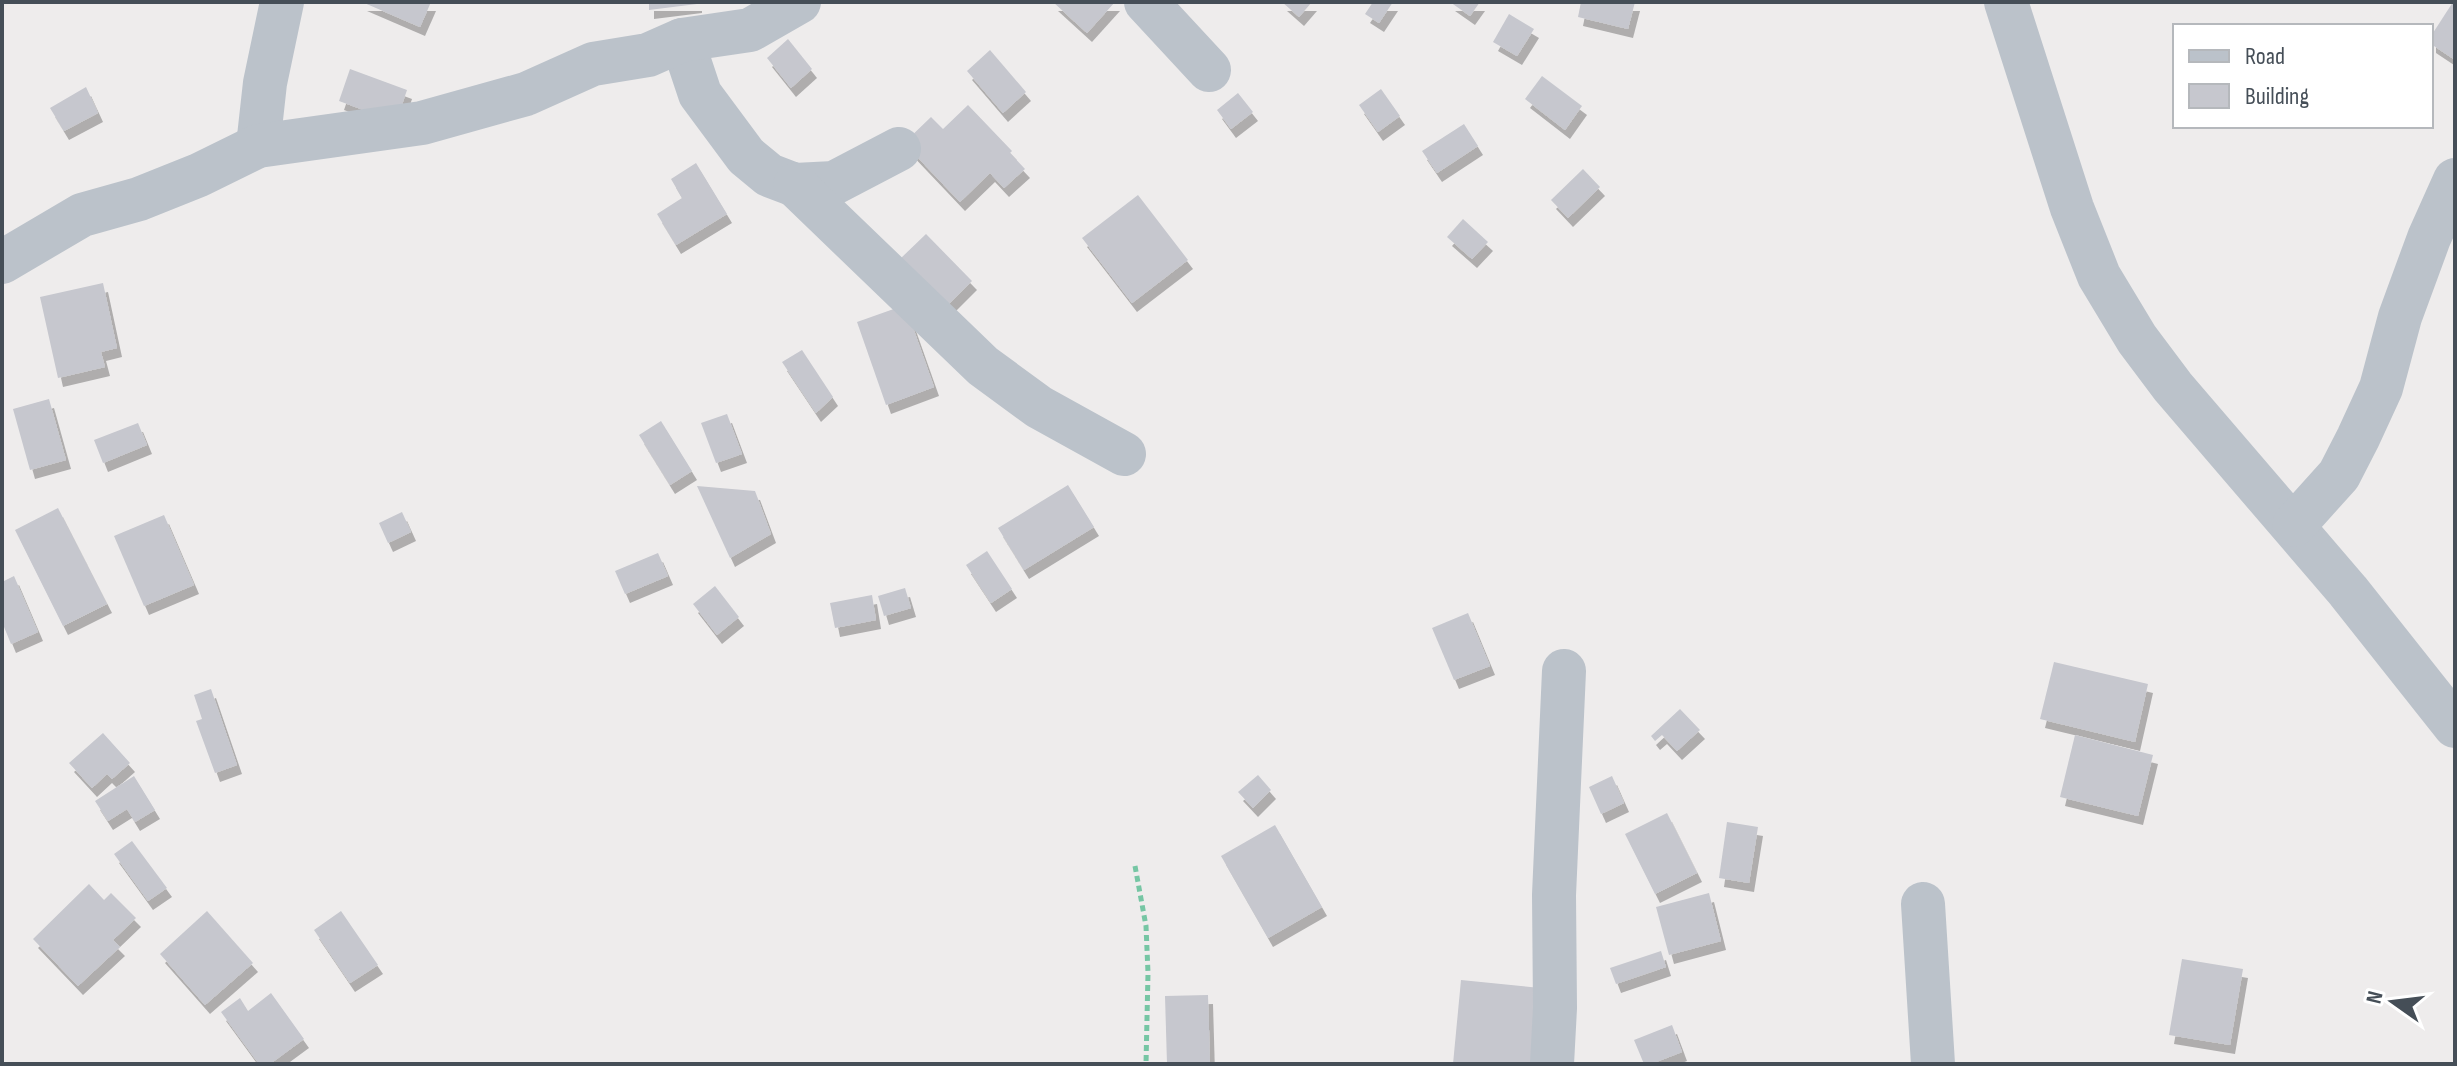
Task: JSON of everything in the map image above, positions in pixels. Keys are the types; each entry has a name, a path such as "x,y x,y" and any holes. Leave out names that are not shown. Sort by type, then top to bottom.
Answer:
{"street":[{"path":"258,146 265,83 282,2"},
{"path":"2,262 82,215 139,199 199,175 258,146 422,123 526,94 593,64 648,55 682,40 750,30 799,2"},
{"path":"1146,2 1209,70"},
{"path":"2006,2 2072,208 2099,276 2137,339 2173,387 2294,525 2455,726"},
{"path":"682,40 700,94 746,156 769,175 795,185 983,366 1039,407 1124,454"},
{"path":"795,185 834,183 899,149"},
{"path":"2294,525 2339,475 2358,438 2381,388 2400,317 2429,238 2455,180"},
{"path":"1552,1064 1554,895 1564,671"},
{"path":"1923,904 1933,1064"}],"path":[{"path":"1135,866 1146,926 1146,1064"}],"building":[{"path":"362,2 431,2 420,27"},
{"path":"649,2 697,2 697,4 649,10"},
{"path":"1053,2 1115,2 1087,33"},
{"path":"1282,2 1312,2 1299,17"},
{"path":"1373,2 1393,2 1379,23 1365,14"},
{"path":"1450,2 1480,2 1470,16"},
{"path":"1581,2 1635,2 1628,29 1578,17"},
{"path":"2455,2 2455,60 2433,45 2433,33"},
{"path":"1509,14 1534,29 1517,56 1493,42"},
{"path":"788,39 812,69 791,88 767,58"},
{"path":"990,50 1026,92 1003,113 967,71"},
{"path":"350,69 407,90 396,122 339,101"},
{"path":"1542,76 1582,106 1565,130 1525,99"},
{"path":"86,87 98,113 64,131 50,108"},
{"path":"1381,89 1400,116 1378,132 1359,105"},
{"path":"1238,93 1253,112 1231,129 1217,110"},
{"path":"968,105 1025,169 1004,188 990,173 960,202 904,143 931,117 943,129"},
{"path":"1464,124 1478,146 1437,173 1422,151"},
{"path":"696,163 727,214 676,245 657,214 682,198 671,179"},
{"path":"1583,169 1600,187 1568,218 1551,200"},
{"path":"1138,195 1188,260 1132,303 1082,238"},
{"path":"1463,219 1488,242 1472,259 1447,237"},
{"path":"926,234 972,281 946,307 900,259"},
{"path":"103,283 117,348 101,352 105,367 58,378 40,297"},
{"path":"905,305 934,387 886,405 857,322"},
{"path":"802,350 833,397 816,413 782,362"},
{"path":"49,399 66,460 30,470 13,409"},
{"path":"727,414 742,454 716,463 701,423"},
{"path":"661,421 692,471 670,485 639,435"},
{"path":"138,423 147,445 103,463 94,440"},
{"path":"1068,485 1094,527 1024,570 998,528"},
{"path":"697,486 755,491 771,534 730,558"},
{"path":"58,508 107,604 63,626 15,530"},
{"path":"402,512 411,532 388,543 379,523"},
{"path":"164,515 194,585 144,606 114,536"},
{"path":"987,551 1012,589 991,603 966,565"},
{"path":"658,553 668,576 625,594 615,571"},
{"path":"14,576 38,632 11,644 2,622 2,582"},
{"path":"715,586 739,617 717,635 693,604"},
{"path":"905,588 911,608 884,616 878,596"},
{"path":"872,595 876,620 835,628 830,603"},
{"path":"1468,613 1490,666 1454,680 1432,628"},
{"path":"2054,662 2148,684 2135,742 2040,719"},
{"path":"211,689 237,765 215,773 196,721 202,719 194,695"},
{"path":"1680,709 1700,730 1677,751 1662,735 1655,741 1651,736"},
{"path":"103,733 130,763 112,779 107,774 92,788 69,763"},
{"path":"2075,735 2153,755 2138,816 2060,797"},
{"path":"1258,775 1271,790 1253,808 1238,792"},
{"path":"134,776 155,810 135,822 127,809 108,821 95,801"},
{"path":"1612,776 1624,803 1601,814 1589,787"},
{"path":"1667,813 1697,873 1655,894 1625,834"},
{"path":"1727,822 1758,827 1749,883 1719,878"},
{"path":"1275,825 1322,907 1268,938 1221,856"},
{"path":"132,841 167,888 148,901 114,854"},
{"path":"89,884 104,900 111,893 136,918 113,940 120,947 78,986 33,939"},
{"path":"1709,893 1721,941 1669,955 1656,907"},
{"path":"207,911 253,963 205,1005 160,954"},
{"path":"341,911 378,965 350,983 314,930"},
{"path":"1661,951 1666,967 1616,984 1610,968"},
{"path":"2182,959 2243,969 2230,1045 2169,1035"},
{"path":"1461,980 1550,989 1543,1064 1453,1064"},
{"path":"271,993 304,1039 270,1064 259,1064 221,1012 240,998 248,1011"},
{"path":"1208,995 1210,1064 1167,1064 1165,996"},
{"path":"1672,1025 1682,1052 1644,1064 1634,1040"}]}
